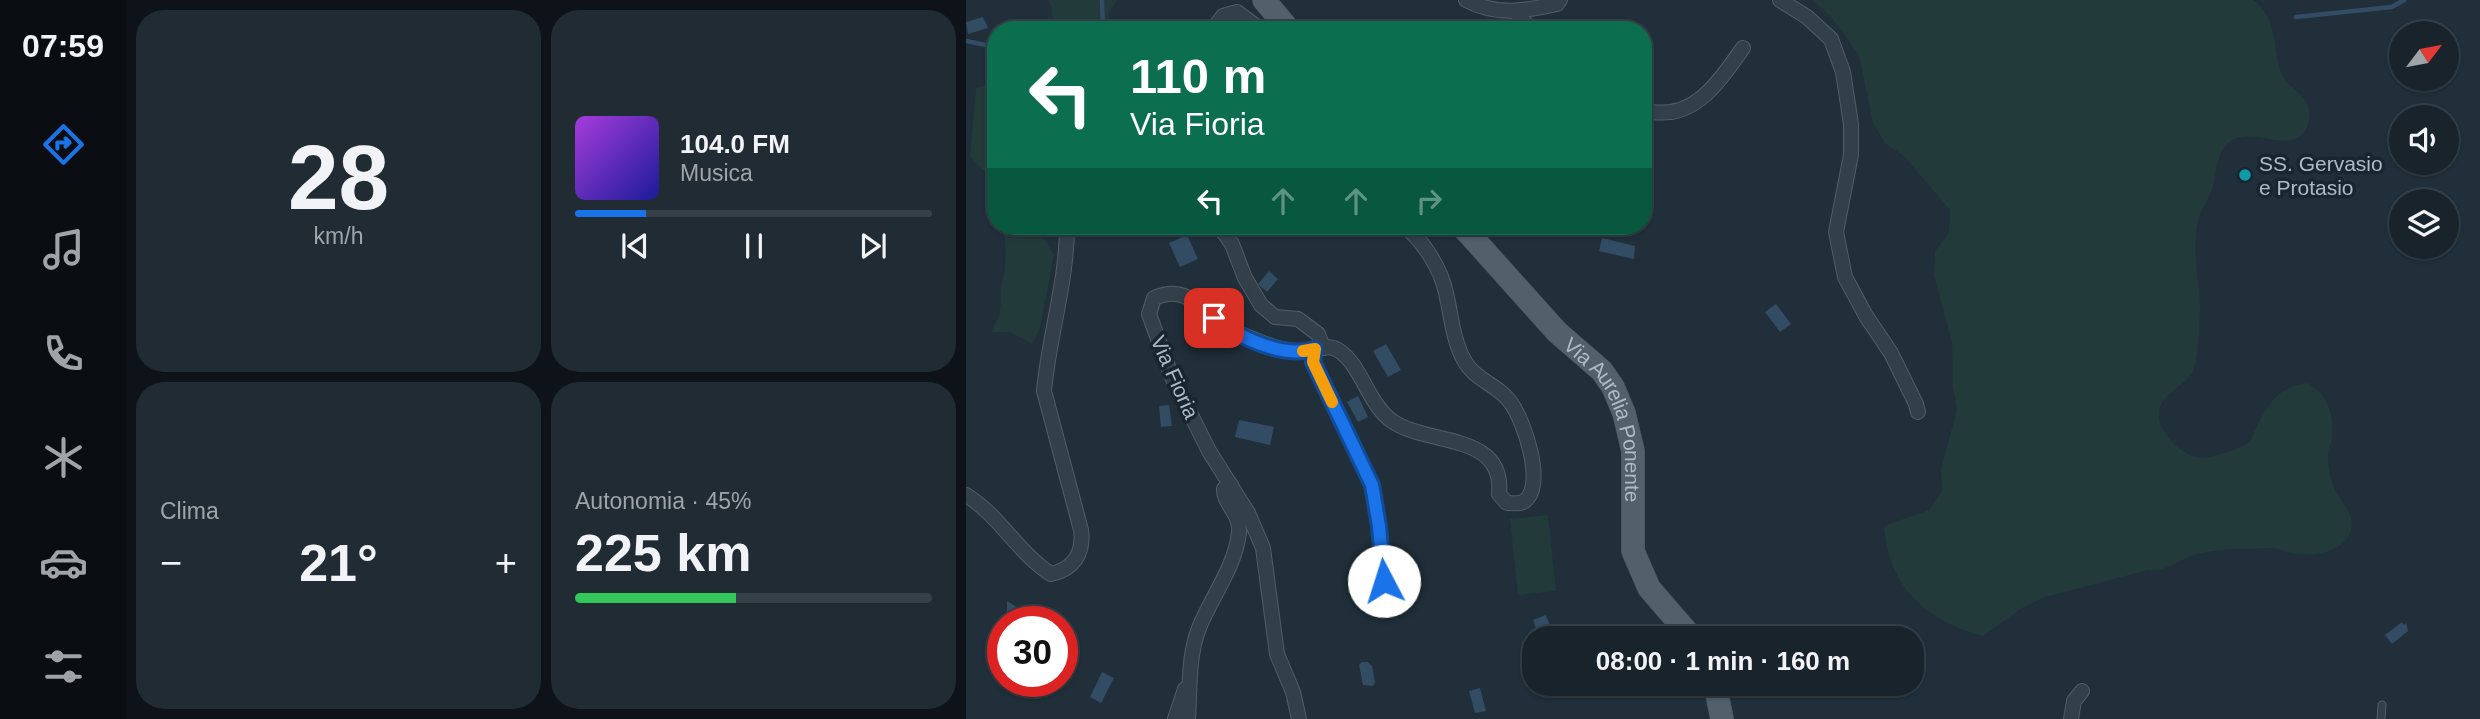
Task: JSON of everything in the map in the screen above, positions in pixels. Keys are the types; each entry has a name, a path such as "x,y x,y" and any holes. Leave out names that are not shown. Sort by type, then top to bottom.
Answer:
{"main road":[{"path":"1264,0 1282,21"},
{"name":"Via Aurelia Ponente","path":"1470,235 1557,332 1602,372 1614,387 1624,413 1633,451 1633,551 1649,588 1682,626"},
{"path":"1717,696 1722,719"}],"street":[{"path":"1466,0 1481,9 1514,11 1557,4 1560,0"},
{"path":"1780,0 1831,38 1843,72 1851,124 1851,155 1836,232 1845,277 1866,316 1891,353 1918,412"},
{"path":"1514,11 1523,21"},
{"path":"1219,21 1223,16 1237,12 1249,21"},
{"path":"1652,112 1672,112 1698,102 1723,76 1743,48"},
{"path":"966,495 981,504 1029,556 1051,573 1070,566 1079,556 1081,530 1044,391 1059,308 1067,235"},
{"path":"1226,235 1261,305 1275,317 1298,319 1318,334 1319,348 1313,362 1372,485 1384,581"},
{"path":"1319,348 1335,348 1346,357 1373,401 1393,421 1472,447 1487,455 1496,467 1500,481 1499,494 1507,503 1521,503 1529,498 1532,469 1530,444 1523,422 1510,400 1477,375 1464,361 1446,289 1435,265 1413,235"},
{"name":"Via Fioria","path":"1299,719 1293,692 1277,654 1264,548 1248,513 1209,451 1171,375 1149,314 1154,298 1168,292 1182,294 1229,330 1287,350 1308,351 1319,348"},
{"path":"1188,719 1196,638 1233,557 1239,534 1236,514 1224,498 1224,489 1231,485"},
{"path":"1175,719 1183,691 1191,679"},
{"path":"2071,719 2074,701 2082,691"}],"lane":[{"path":"2381,719 2382,705"}],"green space":[{"path":"1047,0 1118,0 1110,10 1108,21 1053,21 1052,7"},
{"path":"1813,0 2253,0 2261,7 2270,23 2281,72 2309,106 2308,124 2302,135 2293,140 2246,137 2234,139 2222,150 2213,187 2197,226 2195,247 2200,310 2195,366 2187,379 2162,403 2159,418 2164,432 2175,445 2189,455 2203,458 2213,456 2248,443 2267,408 2277,396 2290,387 2308,383 2325,399 2331,413 2329,470 2335,490 2352,521 2350,533 2341,545 2313,554 2295,554 2272,548 2197,554 2162,569 2148,570 2045,597 2022,608 1983,636 1944,621 1914,598 1893,567 1884,526 1929,510 1942,491 1941,469 1957,410 1953,387 1952,342 1934,276 1935,251 1949,233 1950,210 1904,156 1885,143 1873,123 1859,55 1832,18"},
{"path":"987,85 987,173 970,156 976,88"},
{"path":"1004,235 1040,235 1054,255 1040,328 1032,344 1010,332 991,332 999,316 1005,261"},
{"path":"1548,515 1556,591 1518,595 1510,519"}],"water":[{"path":"983,17 987,28 968,34 966,22"},
{"path":"1187,235 1198,259 1180,267 1169,243"},
{"path":"1602,238 1635,246 1634,259 1599,251"},
{"path":"1269,271 1278,279 1267,292 1258,284"},
{"path":"1776,304 1791,324 1780,332 1765,312"},
{"path":"1386,344 1401,370 1388,377 1373,351"},
{"path":"1358,396 1368,417 1358,422 1347,402"},
{"path":"1169,405 1172,426 1161,427 1159,406"},
{"path":"1239,420 1274,427 1270,445 1235,437"},
{"path":"1546,615 1550,626 1535,626 1533,620"},
{"path":"2402,622 2404,625 2406,623 2408,631 2392,644 2385,635"},
{"path":"1368,662 1372,666 1375,682 1373,686 1363,685 1359,665"},
{"path":"1102,672 1114,678 1101,703 1090,697"},
{"path":"1480,688 1486,711 1475,713 1469,691"}],"waterway":[{"path":"1102,0 1103,21"},
{"path":"2296,17 2392,7 2404,0"},
{"path":"966,41 987,46"}],"slow traffic":[{"path":"1303,351 1315,349 1313,362 1332,402"}],"place":[{"name":"SS. Gervasio e Protasio","path":"2245,175"}],"route":[{"path":"1214,318 1229,330 1269,346 1287,350 1315,349 1313,362 1372,485 1384,581"}]}
